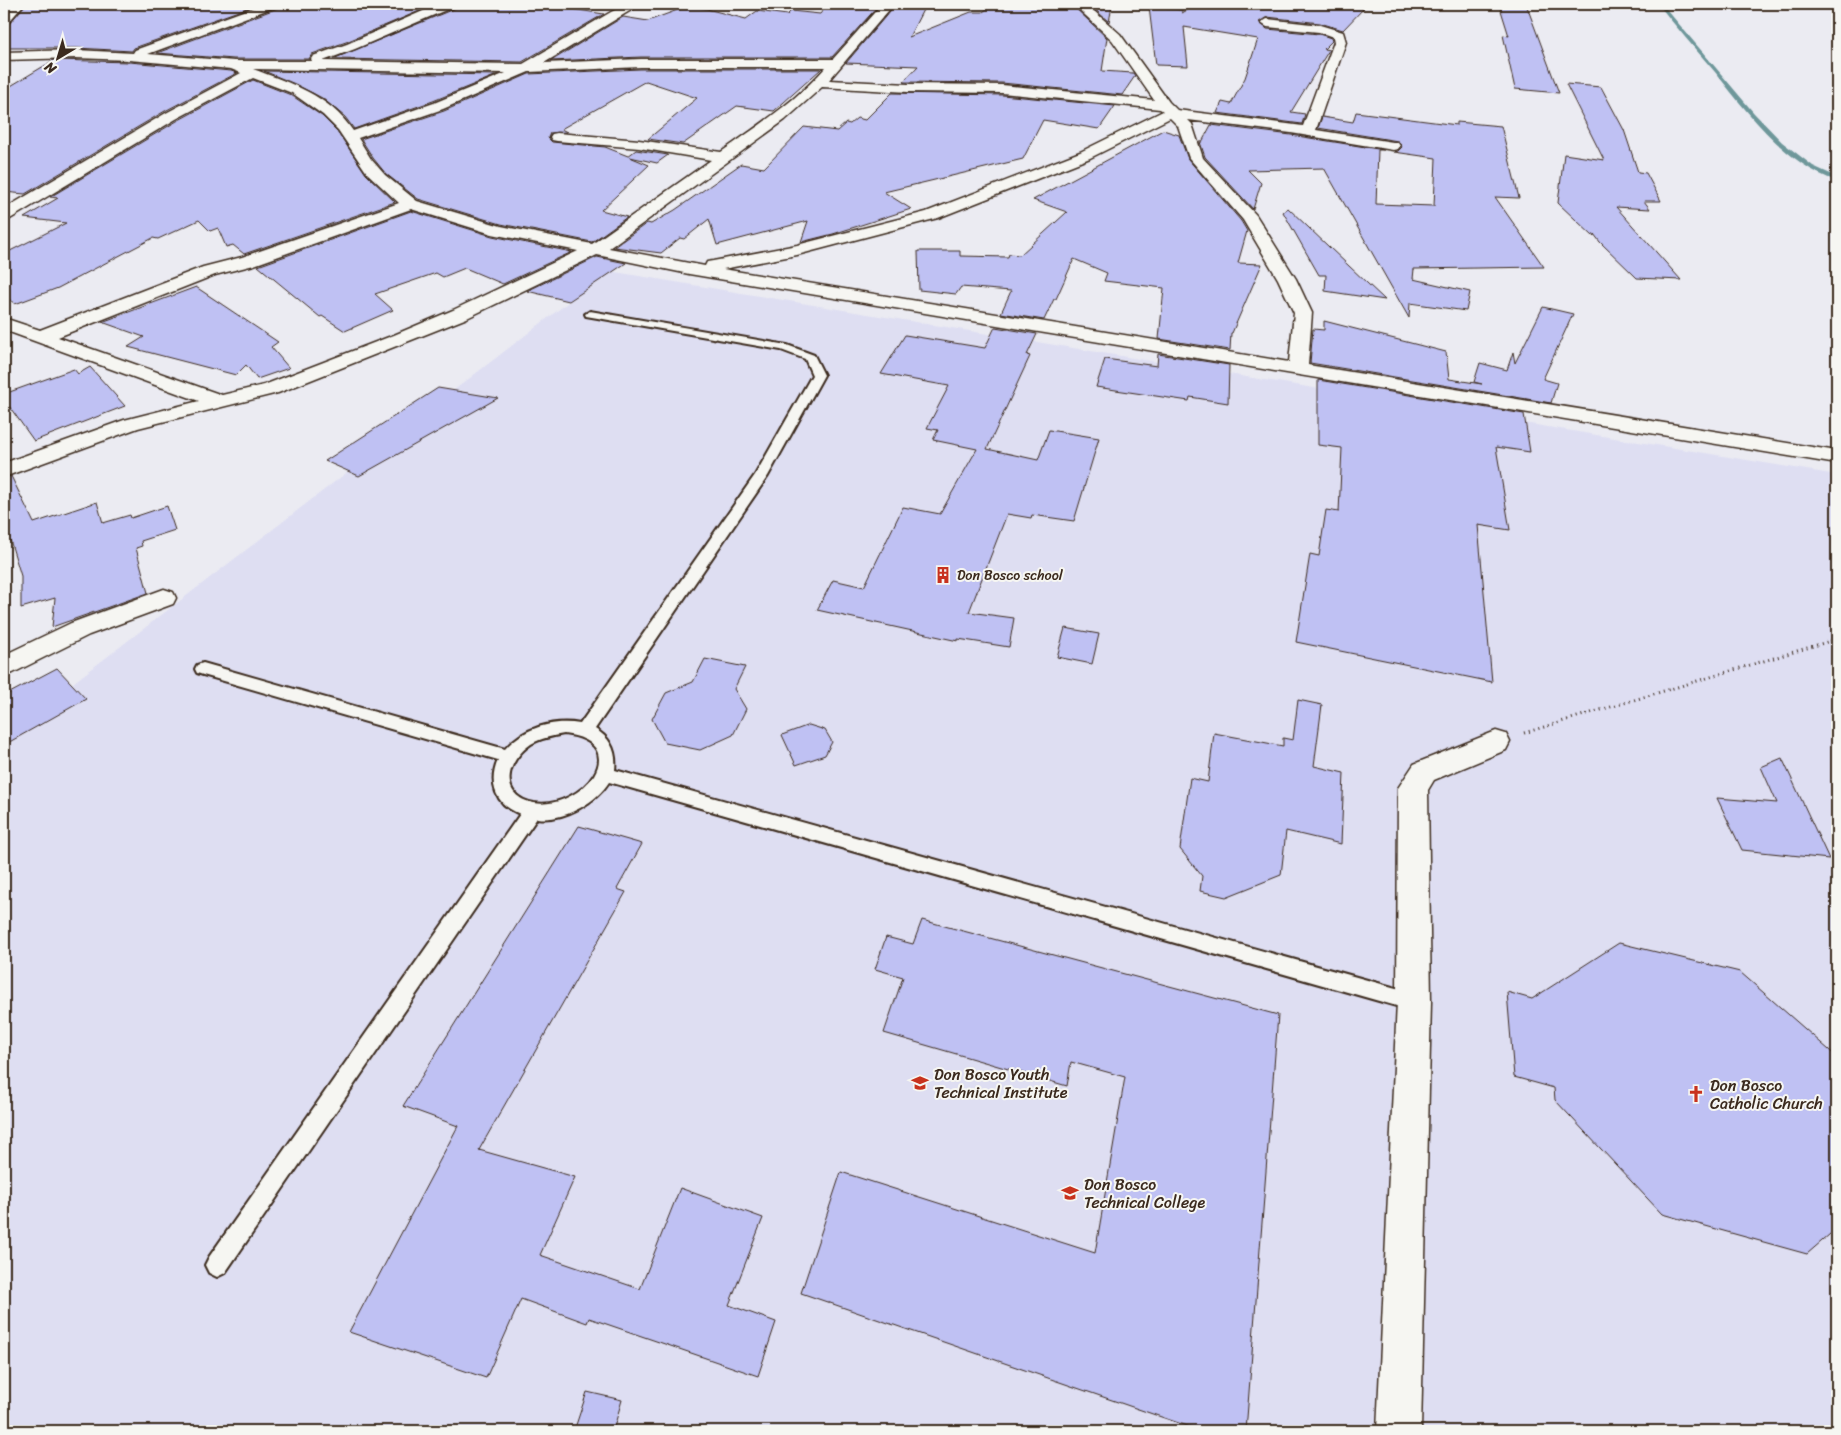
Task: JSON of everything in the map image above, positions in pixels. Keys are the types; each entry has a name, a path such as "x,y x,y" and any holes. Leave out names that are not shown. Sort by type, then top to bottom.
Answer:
{"street":[{"path":"4,20 18,4"},
{"path":"129,56 274,4"},
{"path":"296,65 353,46 426,13 451,4"},
{"path":"351,136 443,105 525,68 583,32 635,4"},
{"path":"4,470 131,424 272,389 401,339 496,298 593,251 780,117 819,83 834,63 888,4"},
{"path":"1079,4 1116,37 1167,109 1185,124 1196,158 1250,218 1287,279 1303,313 1298,370"},
{"path":"1267,23 1320,29 1339,35 1340,42 1310,128 1297,131"},
{"path":"4,56 47,54 129,56 234,65 525,68 650,62 834,63"},
{"path":"234,65 250,74 292,88 338,121 351,136 355,146 375,171 394,192 410,204 498,230 593,251 690,269 1837,458"},
{"path":"4,216 171,116 250,74"},
{"path":"819,83 908,88 1002,89 1167,109 1393,146"},
{"path":"690,269 798,250 932,215 1085,155 1167,109"},
{"path":"557,137 638,144 722,157"},
{"path":"40,336 209,271 248,261 410,204"},
{"path":"4,324 222,402"},
{"path":"4,666 80,629 164,598"},
{"path":"1399,1431 1414,1002 1413,788 1424,772 1496,742"}],"lane":[{"path":"584,731 761,476 818,376 810,357 783,347 590,314"},
{"path":"204,670 508,756"},
{"path":"564,728 584,731 597,738 605,748 608,761 604,774 594,790 576,804 554,811 532,811 513,803 502,790 500,773 508,756 523,741 543,732 564,728"},
{"path":"604,774 1414,1002"},
{"path":"217,1265 532,811"}],"path":[{"path":"1496,742 1837,639"}],"shaded area":[{"name":"Don Bosco Youth Technical Institute","path":"609,271 1837,475 1837,1431 4,1431 4,736"}],"building":[{"path":"26,4 258,4 134,48 132,51 76,48 4,48 4,25 9,24"},
{"path":"281,4 436,4 346,42 312,54 309,59 234,59 157,53 278,8"},
{"path":"459,4 539,4 604,14 522,62 333,59 456,8"},
{"path":"828,4 880,4 832,57 641,57 551,61 623,17 648,21 691,5 746,19 757,11 787,15 791,11 820,14"},
{"path":"896,4 926,4 909,37 971,12 983,12 993,4 1071,4 1107,38 1102,71 1133,73 1135,76 1122,95 1002,83 903,82 918,66 846,63"},
{"path":"1198,4 1338,4 1364,8 1343,30 1320,23 1267,17 1259,22 1267,29 1319,34 1331,38 1332,41 1324,49 1329,50 1291,112 1305,114 1302,124 1217,113 1222,102 1231,104 1245,78 1258,39 1184,27 1188,66 1156,65 1149,7 1182,10 1182,13"},
{"path":"1499,4 1526,4 1559,93 1515,89 1503,35 1509,36"},
{"path":"1090,5 1112,6 1109,22"},
{"path":"54,60 129,62 237,73 165,111 25,194 4,192 4,90"},
{"path":"641,69 821,69 774,111 737,106 683,144 648,139 697,98 646,81 561,129 567,132 550,133 548,138 552,142 605,147 628,156 636,150 668,155 657,163 630,157 649,165 601,210 627,217 592,242 501,224 418,199 386,174 361,139 444,111 529,74"},
{"path":"264,71 497,75 433,101 354,129 345,117 322,98"},
{"path":"253,80 291,95 322,116 337,131 366,174 395,202 244,254 233,245 226,247 218,228 210,231 199,220 158,239 153,238 58,288 15,304 4,295 4,254 66,223 24,218 58,198 50,197 177,121"},
{"path":"1566,84 1601,87 1624,130 1638,172 1646,173 1661,201 1644,201 1650,209 1616,207 1681,280 1637,278 1594,234 1594,237 1558,203 1564,154 1604,160"},
{"path":"892,93 1002,95 1115,106 1099,129 1043,120 1023,159 884,192 911,209 833,234 801,242 808,221 717,245 709,219 684,239 680,238 661,253 614,247 647,223 651,224 675,210 741,164 764,168 804,127 837,131 846,123 850,124 857,118 865,120"},
{"path":"1356,112 1457,125 1457,122 1501,126 1519,198 1495,197 1544,267 1414,269 1413,279 1470,292 1466,311 1410,303 1409,318 1324,168 1248,170 1261,183 1253,209 1205,157 1200,142 1202,142 1211,125 1291,135 1384,150 1378,150 1376,204 1434,206 1436,158 1394,152 1402,147 1398,141 1318,128 1322,117 1353,122"},
{"path":"1163,130 1179,135 1188,159 1241,221 1247,231 1238,263 1262,264 1231,333 1230,350 1159,339 1164,288 1104,281 1107,273 1074,259 1056,299 1054,299 1044,320 1001,313 1011,291 961,287 956,294 919,290 918,251 960,251 960,256 1008,257 1009,254 1020,255 1067,212 1033,200"},
{"path":"1288,208 1385,300 1325,291 1326,275 1319,275 1283,212"},
{"path":"411,211 492,236 572,252 503,284 465,268 443,277 436,273 375,294 393,310 345,331 322,316 320,317 258,266"},
{"path":"597,257 626,263 569,301 527,291"},
{"path":"196,287 278,342 271,347 289,368 257,379 246,365 236,375 128,347 144,337 102,322"},
{"path":"1543,307 1573,314 1543,379 1557,383 1551,403 1310,363 1313,329 1324,330 1324,321 1446,352 1449,379 1482,384 1474,382 1480,363 1507,370 1513,352 1515,363"},
{"path":"995,327 1037,334 1027,355 1030,356 987,449 1038,460 1049,430 1099,438 1074,521 1032,515 1031,518 1007,514 969,612 1014,618 1009,647 958,639 958,641 817,610 833,580 864,587 903,507 940,514 977,449 933,440 938,430 927,428 949,386 881,374 905,335 985,348"},
{"path":"1158,354 1229,365 1228,403 1190,397 1189,401 1096,387 1105,359 1157,366"},
{"path":"90,367 125,406 34,441 4,399 4,394 74,369 78,374"},
{"path":"1318,380 1524,414 1530,452 1496,447 1510,530 1478,525 1492,682 1296,642 1310,554 1319,556 1326,510 1339,512 1342,448 1318,445"},
{"path":"438,388 498,398 359,476 325,461"},
{"path":"11,476 34,523 97,502 103,523 130,515 131,518 167,506 175,530 141,541 142,546 136,548 148,593 52,627 55,598 21,608 21,576 10,540 4,542 4,479"},
{"path":"1065,628 1099,634 1092,664 1057,657"},
{"path":"705,659 745,667 734,689 746,709 733,735 700,750 665,743 652,719 666,693 693,682"},
{"path":"57,668 86,699 4,745 4,696"},
{"path":"1298,700 1322,705 1314,766 1344,773 1341,844 1286,831 1281,875 1226,897 1200,891 1202,876 1180,849 1190,778 1208,782 1214,733 1283,746 1283,738 1293,740"},
{"path":"809,725 825,730 832,742 825,755 796,765 782,735"},
{"path":"1782,758 1829,859 1742,850 1717,798 1777,803 1761,767"},
{"path":"579,826 642,844 617,889 626,892 479,1150 575,1177 540,1255 640,1289 680,1188 763,1218 729,1305 776,1322 758,1376 589,1318 587,1323 521,1299 486,1378 349,1332 458,1126 403,1106"},
{"path":"922,920 1278,1015 1246,1431 1202,1431 801,1293 841,1172 1095,1253 1125,1077 1071,1062 1067,1086 884,1033 903,977 875,969 886,937 913,944"},
{"name":"Don Bosco Catholic Church","path":"1619,943 1740,972 1837,1057 1837,1228 1807,1254 1662,1214 1555,1100 1554,1088 1514,1077 1507,992 1532,999"},
{"path":"587,1392 622,1400 613,1431 574,1431"}],"waterway":[{"path":"1660,4 1752,114 1780,143 1811,167 1837,179"}],"place":[{"name":"Don Bosco school","path":"943,575"},
{"name":"Don Bosco Youth Technical Institute","path":"920,1083"},
{"name":"Don Bosco Catholic Church","path":"1696,1094"},
{"name":"Don Bosco Technical College","path":"1070,1193"}]}
